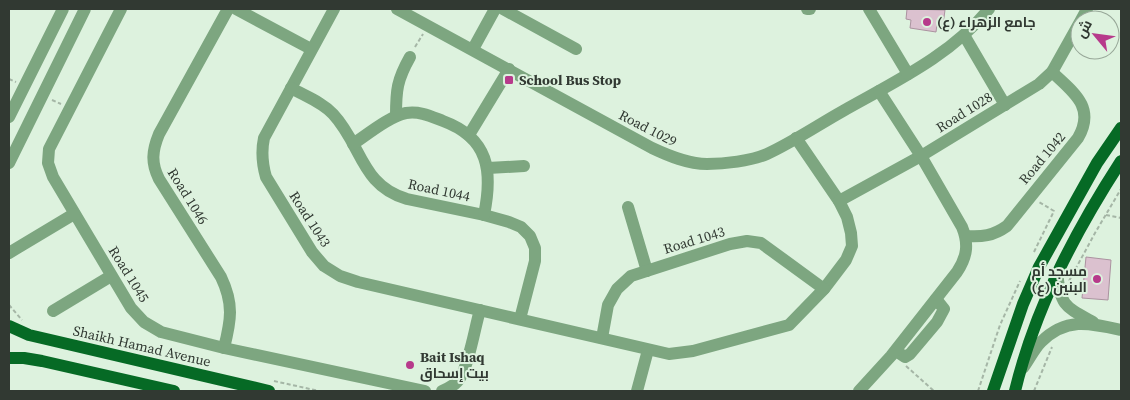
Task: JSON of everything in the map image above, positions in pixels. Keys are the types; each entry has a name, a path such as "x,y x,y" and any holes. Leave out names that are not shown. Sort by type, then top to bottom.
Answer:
{"main road":[{"path":"993,388 1023,304 1039,266 1097,163 1121,128"},
{"path":"1015,391 1034,329 1057,273 1082,226 1121,161"},
{"name":"Shaikh Hamad Avenue","path":"9,326 35,337 269,391"},
{"path":"9,358 42,361 174,391"}],"street":[{"path":"9,117 63,9"},
{"path":"9,163 85,9"},
{"name":"Road 1045","path":"122,9 49,149 48,163 53,177 74,214 131,308 144,322 161,332 224,348 425,391"},
{"name":"Road 1046","path":"224,348 230,321 231,306 228,291 159,179 154,169 152,157 159,134 228,9"},
{"path":"236,9 311,49"},
{"name":"Road 1043","path":"334,9 264,138 262,164 266,177 312,252 324,266 340,276 358,282 669,354 693,351 790,325 824,288 846,260 852,246 852,233 839,201 796,138"},
{"name":"Road 1029","path":"397,9 652,148 677,159 706,164 734,162 766,154 796,138 945,51 964,35 989,9"},
{"path":"472,50 495,9"},
{"path":"503,9 576,49"},
{"path":"869,9 908,74"},
{"path":"964,35 1005,104"},
{"name":"Road 1028","path":"839,201 921,156 1039,84 1052,72 1070,40"},
{"path":"396,116 396,91 403,70 410,57"},
{"path":"469,136 509,69"},
{"name":"Road 1042","path":"966,236 990,236 1007,226 1083,130 1085,111 1082,103 1052,72"},
{"name":"Road 1044","path":"291,88 333,114 375,181 395,196 484,215 521,227 530,236 535,248 535,261 520,319"},
{"path":"858,391 900,354 936,299 964,261 967,248 966,236 921,156 879,91"},
{"name":"Road 1044","path":"353,144 396,116 406,113 422,112 452,124 469,136 482,150 488,168 488,196 484,215"},
{"path":"488,168 524,166"},
{"path":"628,207 647,271"},
{"path":"10,253 74,214"},
{"name":"Road 1043","path":"602,338 608,305 616,289 631,276 730,244 746,241 761,243 824,288"},
{"path":"1057,273 1061,297 1068,308 1097,325"},
{"path":"53,311 112,276"},
{"path":"442,391 451,387 460,379 465,368 480,310"},
{"path":"1019,375 1040,342 1059,328 1078,323 1121,330"},
{"path":"637,391 648,350"}],"path":[{"path":"410,57 428,25"},
{"path":"41,95 70,109"},
{"path":"1068,284 1073,272 1121,190"},
{"path":"1030,197 1054,210"},
{"path":"1106,215 1121,218"},
{"path":"1034,391 1059,328"},
{"path":"900,354 908,369 934,391"}],"building":[{"name":"جامع الزهراء (ع)","path":"907,9 945,10 943,25 937,24 936,32 910,28 911,20 906,19"},
{"name":"مسجد أم البنين (ع)","path":"1086,257 1111,260 1108,300 1082,298"}],"place":[{"name":"جامع الزهراء (ع)","path":"927,22"},
{"name":"School Bus Stop","path":"509,80"},
{"name":"مسجد أم البنين (ع)","path":"1097,279"},
{"name":"Bait Ishaq بيت إسحاق","path":"410,365"}]}
